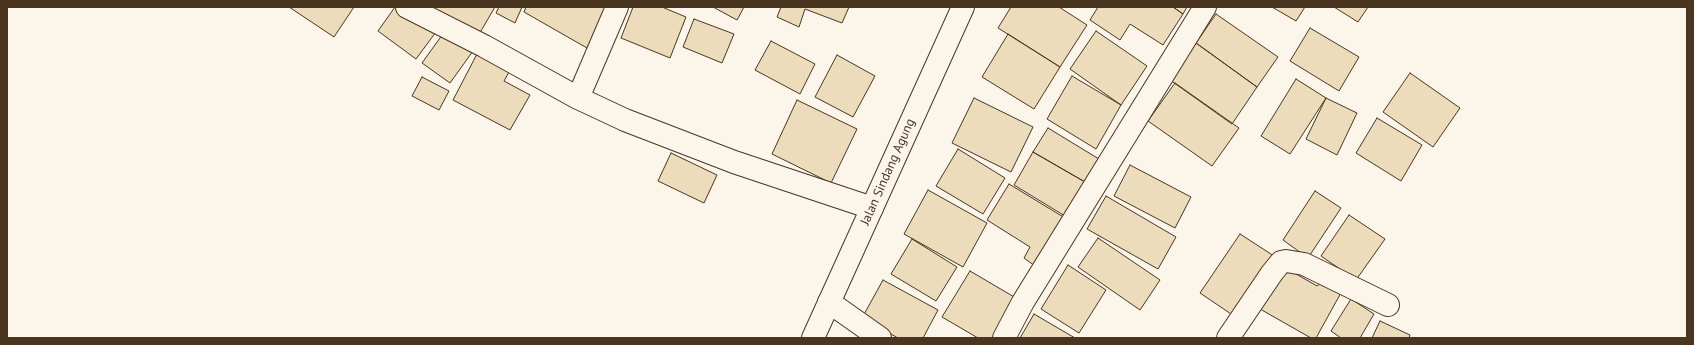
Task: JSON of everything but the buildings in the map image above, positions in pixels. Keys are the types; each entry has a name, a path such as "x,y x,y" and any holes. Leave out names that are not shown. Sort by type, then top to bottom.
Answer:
{"street":[{"path":"407,7 484,46 578,98 625,120 734,162 872,208"},
{"path":"578,98 617,7"},
{"name":"Jalan Sindang Agung","path":"813,338 963,7"},
{"path":"1004,338 1023,302 1206,7"},
{"path":"1228,338 1280,262 1286,261 1304,264 1388,305"},
{"path":"829,302 880,338"}]}
